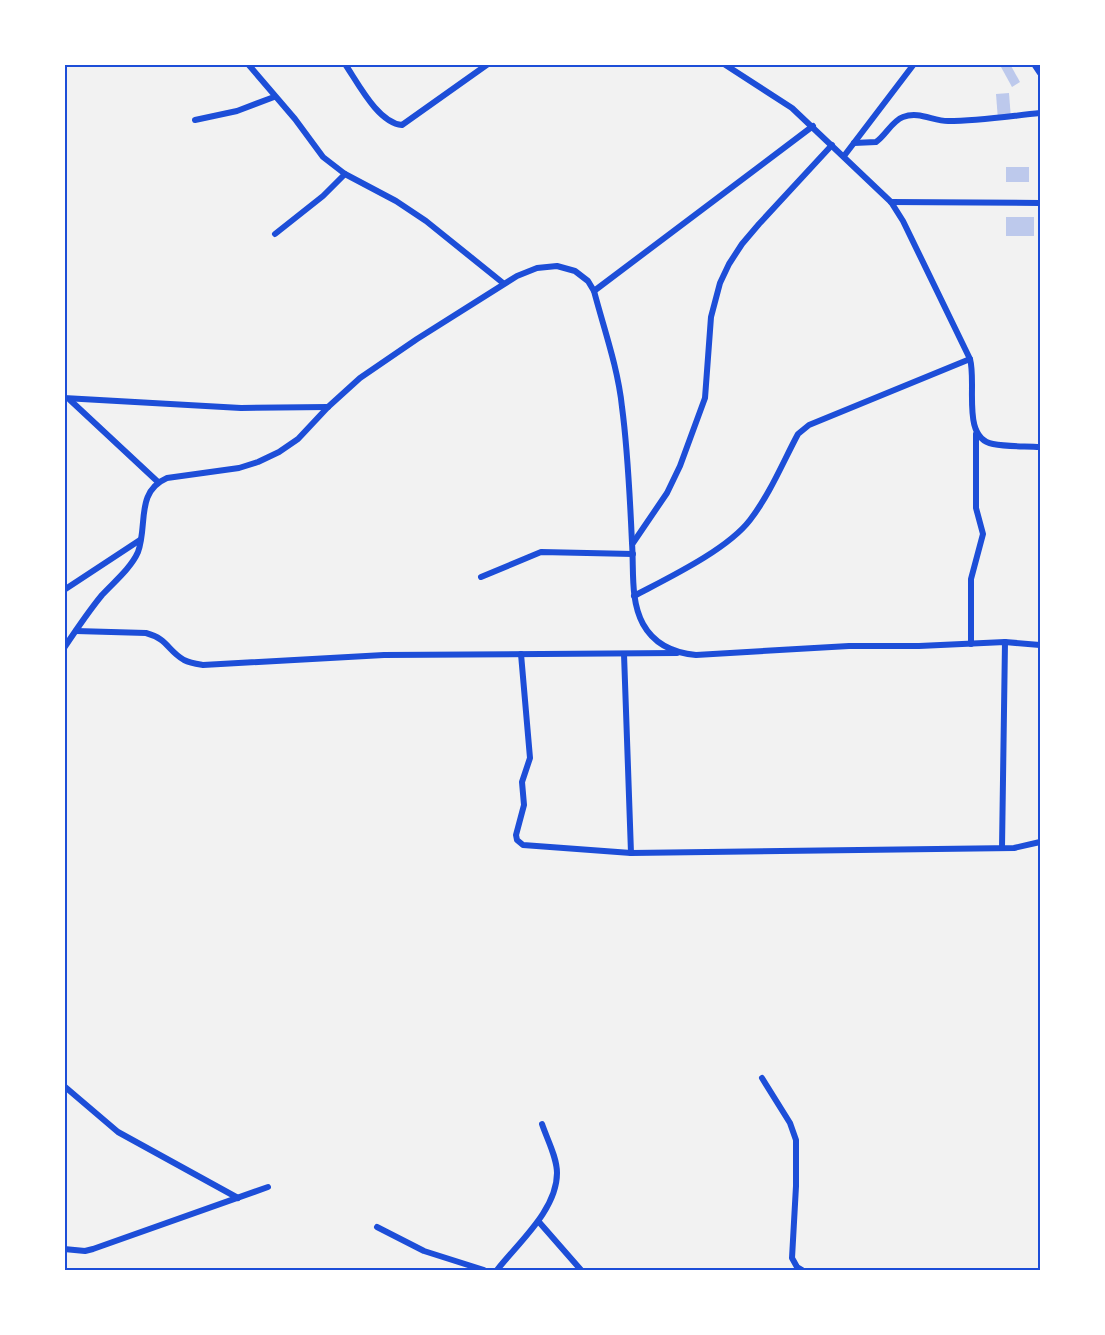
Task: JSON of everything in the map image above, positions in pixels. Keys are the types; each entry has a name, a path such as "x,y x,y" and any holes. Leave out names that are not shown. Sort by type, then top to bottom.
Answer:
{"street":[{"path":"248,64 274,97 295,118 323,157 345,174 396,201 426,221 503,283"},
{"path":"345,64 374,107 389,121 402,125 488,64"},
{"path":"724,64 792,108 891,202 903,221 970,359 974,381 976,508 983,534 970,586 971,644"},
{"path":"844,156 914,64"},
{"path":"1034,64 1041,73"},
{"path":"195,120 237,111 274,97"},
{"path":"854,142 876,142 904,117 925,116 953,121 1041,113"},
{"path":"594,291 813,126"},
{"path":"632,543 667,493 680,466 705,398 711,317 720,283 729,264 759,224 832,145"},
{"path":"275,234 323,196 345,174"},
{"path":"891,202 1041,203"},
{"path":"64,648 102,596 134,560 141,540 147,498 151,488 158,482 167,478 239,468 279,452 298,439 360,378 379,365 503,283 537,268 557,266 575,271 588,281 594,291 618,380 633,554 634,596 642,622 650,635 663,645 681,653"},
{"path":"634,596 686,568 736,534 762,503 798,434 809,425 970,359"},
{"path":"67,399 241,408 328,407"},
{"path":"67,399 158,482"},
{"path":"976,434 991,444 1041,447"},
{"path":"64,590 141,540"},
{"path":"481,577 541,552 633,554"},
{"path":"76,631 146,633 166,642 175,654 186,662 203,665 384,655 681,653 696,655 849,646 1005,642 1041,645"},
{"path":"1002,848 1005,642"},
{"path":"521,654 530,758 522,782 524,805 516,835 517,840 523,845 631,853 1002,848 1030,846 1041,842"},
{"path":"624,654 631,853"},
{"path":"762,1078 790,1123 796,1140 792,1258 797,1267 802,1270"},
{"path":"64,1086 118,1132 237,1198"},
{"path":"497,1270 538,1222 553,1193 557,1173 542,1124"},
{"path":"64,1249 85,1251 93,1249 268,1187"},
{"path":"538,1222 581,1270"},
{"path":"377,1227 424,1251 484,1270"},
{"path":"451,1270 454,1261"}],"building":[{"path":"1010,64 1020,82 1012,87 1001,67"},
{"path":"1009,93 1011,119 998,120 996,94"},
{"path":"1006,167 1029,167 1029,182 1006,182"},
{"path":"1006,217 1034,217 1034,236 1006,236"}]}
